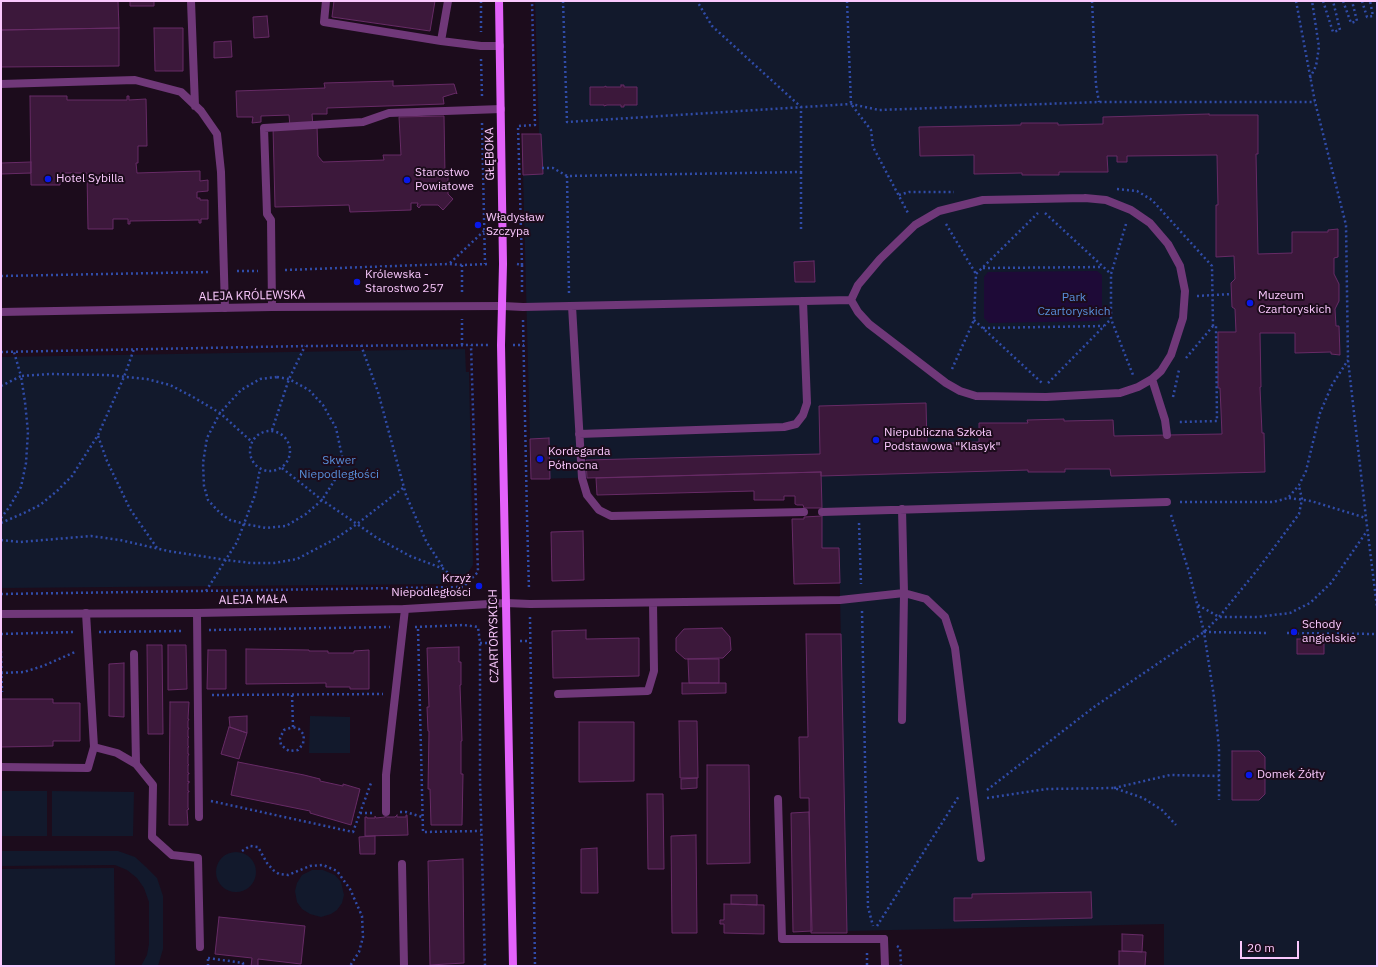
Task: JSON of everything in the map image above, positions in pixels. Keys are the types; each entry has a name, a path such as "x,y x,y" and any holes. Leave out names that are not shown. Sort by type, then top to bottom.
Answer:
{"main road":[{"name":"GŁĘBOKA","path":"499,1 503,306"},
{"name":"CZARTORYSKICH","path":"503,306 502,345 513,966"}],"street":[{"path":"192,1 195,106"},
{"path":"326,1 324,22 441,41 481,46 500,46"},
{"path":"441,41 448,1"},
{"path":"1,84 135,80 181,92 201,111 217,134 221,172 225,308"},
{"path":"272,307 271,220 267,214 264,128 363,122 389,113 501,109"},
{"path":"1085,198 1106,200 1131,210 1150,223 1168,244 1180,266 1186,291 1183,318 1171,355 1161,371 1152,379 1138,387 1120,393 1046,397 976,396 960,391 946,383 869,324 858,312 851,300 858,285 880,259 915,225 939,211 983,200 1085,198"},
{"name":"ALEJA KRÓLEWSKA","path":"1,312 272,307 571,306 851,300"},
{"path":"579,434 784,427 796,424 803,415 807,403 803,302"},
{"path":"571,306 582,478 587,495 599,510 611,516 804,512"},
{"path":"1152,379 1166,423 1167,435"},
{"path":"822,512 1167,502"},
{"path":"902,509 904,593 902,720"},
{"path":"904,593 926,599 944,617 955,648 981,858"},
{"name":"ALEJA MAŁA","path":"1,614 197,613 405,609 506,603 653,603 840,600 904,593"},
{"path":"558,694 648,691 654,671 653,603"},
{"path":"386,812 386,776 405,609"},
{"path":"1,767 88,768 94,747 86,613"},
{"path":"197,613 199,817"},
{"path":"134,654 136,764"},
{"path":"94,747 117,753 136,764 153,785 152,837 172,855 198,858 200,948"},
{"path":"778,799 782,939 884,939 885,966"},
{"path":"402,864 404,966"}],"path":[{"path":"462,291 462,265 485,264 481,1"},
{"path":"522,264 518,126 535,125 532,1"},
{"path":"562,1 567,122 851,104 879,110 1099,102 1315,102"},
{"path":"697,1 712,26 801,107 801,229"},
{"path":"847,1 851,104 871,130 873,147 915,225"},
{"path":"1092,1 1095,79 1099,102"},
{"path":"1296,1 1315,102 1346,225 1348,360 1377,607"},
{"path":"1310,78 1316,66 1319,47 1312,1"},
{"path":"1323,1 1333,32 1340,30 1333,1"},
{"path":"1343,1 1351,23 1357,21 1352,1"},
{"path":"1362,1 1367,17 1373,16 1370,1"},
{"path":"542,168 552,168 567,176 801,172"},
{"path":"567,176 571,306"},
{"path":"1110,189 1137,191 1152,200 1212,266 1213,326 1185,358"},
{"path":"899,195 909,192 955,192"},
{"path":"976,274 1041,210 1111,274"},
{"path":"1131,210 1111,274 1111,319 1138,387"},
{"path":"939,211 976,274 974,320 946,383"},
{"path":"449,264 484,230"},
{"path":"982,268 1103,267"},
{"path":"1185,297 1232,294"},
{"path":"527,306 527,516 530,604 529,641 535,966"},
{"path":"974,320 1046,386 1111,319"},
{"path":"983,328 1104,326"},
{"path":"1166,423 1217,421 1216,326 1213,326"},
{"path":"1,352 361,345 502,345"},
{"path":"361,345 378,392 403,488 426,541 444,570 463,587"},
{"path":"1,594 463,587 478,572 471,345"},
{"path":"272,430 289,379 305,346"},
{"path":"1,523 24,514 40,505 72,476 98,436 124,377 134,349"},
{"path":"1,518 21,487 26,463 28,432 26,402 14,351"},
{"path":"1288,498 1299,485 1306,471 1320,413 1332,385 1348,360"},
{"path":"1172,399 1180,364"},
{"path":"1,386 21,376 50,374 107,375 147,379 170,385 193,396 220,413 252,442"},
{"path":"276,376 289,379 309,390 319,400 336,428 342,456 336,478 322,500 306,514 286,526 266,528 230,520 220,513 208,500 204,486 203,463 207,438 220,413 241,390 260,379 276,376"},
{"path":"272,430 284,435 290,446 290,458 282,468 271,472 260,469 253,462 250,452 252,442 260,433 272,430"},
{"path":"98,436 107,461 127,502 157,548"},
{"path":"282,468 322,500 378,538 410,556 444,570"},
{"path":"205,591 237,542 255,495 260,469"},
{"path":"974,799 1094,707 1204,632 1219,617 1300,514 1302,500 1299,485"},
{"path":"1,540 20,542 91,536 226,560 251,563 274,563 297,559 321,547 357,524 403,488"},
{"path":"1219,800 1219,748 1214,697 1204,632 1189,572 1167,502 1273,502 1288,498 1302,500 1366,518"},
{"path":"859,510 868,907 874,930 971,777"},
{"path":"1197,605 1219,617 1257,617 1290,613 1310,603 1331,583 1367,531"},
{"path":"1,634 464,625 478,627 480,643 481,831 485,966"},
{"path":"418,626 423,832 481,831"},
{"path":"1204,632 1268,633"},
{"path":"1287,633 1377,634"},
{"path":"1,673 24,672 43,666 88,646"},
{"path":"1,651 2,692"},
{"path":"292,694 293,727"},
{"path":"198,695 395,694"},
{"path":"293,727 299,729 304,735 303,744 298,750 289,751 281,745 280,738 284,730 293,727"},
{"path":"974,799 1047,790 1114,788 1170,775 1219,776"},
{"path":"199,799 353,832 373,778"},
{"path":"1114,788 1143,798 1162,810 1176,825"},
{"path":"242,851 250,846 258,847 267,863 279,874 288,874 310,866 323,865 337,871 350,889 362,916 363,936 359,952 350,966"},
{"path":"208,958 243,963 243,966"}],"green space":[{"name":"Park Czartoryskich","path":"535,1 1377,1 1377,966 1164,966 1164,924 847,931 839,548 822,548 821,472 531,479 522,134 539,134"},
{"name":"Skwer Niepodległości","path":"465,349 466,372 469,372 473,565 466,576 449,584 1,588 1,357"},
{"path":"310,716 350,717 350,753 309,753"},
{"path":"1,791 47,791 47,836 1,836"},
{"path":"52,791 134,792 133,836 52,836"},
{"path":"1,851 118,851 135,857 157,878 163,896 163,949 158,966 141,966 147,955 149,944 149,902 144,888 137,878 127,870 115,865 1,866"},
{"path":"240,852 247,855 253,861 256,872 255,880 247,889 240,892 232,892 225,889 217,880 216,868 219,861 228,853"},
{"path":"114,868 115,966 1,966 1,869"},
{"path":"312,870 323,870 335,875 341,882 344,895 342,903 337,910 331,914 321,917 310,914 302,909 297,902 295,891 297,883 302,875"}],"shaded area":[{"path":"1097,271 1102,275 1102,317 1098,321 989,323 984,318 984,277 988,272"}],"building":[{"path":"1,1 118,1 119,28 1,30"},
{"path":"130,1 154,1 154,6 130,6"},
{"path":"334,1 435,1 430,31 332,17"},
{"path":"267,16 269,37 254,38 253,17"},
{"path":"119,28 119,66 1,67 1,30"},
{"path":"154,28 183,28 183,71 155,71"},
{"path":"231,41 232,57 214,58 214,42"},
{"path":"393,81 393,86 454,84 457,94 443,97 444,104 327,108 327,114 312,114 313,126 317,126 318,156 323,162 384,160 383,155 401,155 399,117 444,116 445,175 448,173 450,175 448,177 448,194 453,199 443,210 438,205 421,205 419,208 417,206 418,203 411,203 411,210 350,212 349,205 275,207 273,127 290,127 289,115 261,116 261,122 252,123 253,117 237,117 236,91 325,88 324,83"},
{"path":"621,85 624,85 624,87 637,87 637,105 624,105 624,107 621,107 621,105 590,105 590,87 621,87"},
{"path":"30,96 67,96 67,100 127,100 127,96 129,96 129,100 146,99 147,146 138,146 138,163 136,163 137,173 200,171 200,181 208,180 208,191 197,192 197,198 200,198 200,200 208,200 208,219 201,219 201,223 199,223 199,220 130,221 130,224 128,224 128,219 113,219 113,229 88,229 87,173 60,173 60,185 31,185"},
{"path":"1209,114 1258,115 1258,154 1256,154 1258,254 1292,253 1292,232 1328,232 1328,230 1338,229 1338,257 1334,258 1334,274 1339,284 1339,301 1335,309 1336,326 1339,326 1340,355 1331,354 1331,352 1295,353 1295,333 1260,333 1260,387 1262,433 1264,433 1265,472 1111,476 1110,469 1065,469 1065,472 1028,472 1028,470 821,476 821,472 587,478 586,460 820,454 819,406 926,403 927,444 979,442 979,423 1028,423 1027,420 1113,420 1114,436 1222,434 1220,388 1218,388 1218,332 1236,332 1235,309 1232,307 1231,283 1235,279 1234,256 1216,257 1216,205 1218,205 1217,155 1127,156 1127,162 1117,162 1117,156 1107,156 1108,172 1059,172 1059,175 1022,175 1022,173 974,174 974,155 920,156 919,127 1021,125 1021,123 1058,123 1058,125 1103,124 1103,117"},
{"path":"522,134 541,134 543,174 523,175"},
{"path":"31,162 31,173 1,174 1,163"},
{"path":"814,261 815,282 795,282 794,262"},
{"name":"Kordegarda Północna","path":"549,438 550,479 531,479 530,439"},
{"path":"821,472 822,508 804,508 803,505 797,505 795,504 795,496 784,496 784,500 754,500 754,491 597,495 596,478"},
{"path":"822,516 822,548 839,548 840,583 794,584 792,519"},
{"path":"583,531 584,580 552,581 551,532"},
{"path":"722,628 730,637 731,650 723,658 685,659 676,651 676,638 684,629"},
{"path":"586,630 586,639 639,638 639,676 553,678 552,631"},
{"path":"806,634 841,634 847,933 811,933 809,798 800,798 799,737 808,737"},
{"path":"1297,639 1324,639 1324,654 1297,654"},
{"path":"147,645 162,645 163,734 148,734"},
{"path":"168,645 186,645 187,689 168,690"},
{"path":"459,647 459,662 461,662 461,774 463,774 462,825 431,825 430,789 428,789 429,731 427,707 429,707 427,648"},
{"path":"246,649 309,650 328,651 328,653 354,653 354,651 369,650 369,689 326,687 326,683 246,684"},
{"path":"208,650 226,650 226,689 207,689"},
{"path":"688,659 719,659 719,683 689,683"},
{"path":"124,663 124,717 109,716 109,664"},
{"path":"682,683 726,683 726,693 682,694"},
{"path":"1,699 53,699 53,703 80,703 80,741 53,741 53,746 1,747"},
{"path":"170,702 189,702 188,825 169,825"},
{"path":"247,716 247,733 230,727 229,717"},
{"path":"679,721 697,721 698,778 680,778"},
{"path":"579,722 634,722 634,781 579,782"},
{"path":"229,727 247,733 239,759 221,754"},
{"name":"Domek Żółty","path":"1232,751 1259,751 1265,757 1265,794 1259,800 1232,800"},
{"path":"238,762 304,775 320,779 320,781 343,786 343,784 360,789 351,825 310,813 310,811 231,795"},
{"path":"707,765 749,765 750,863 707,864"},
{"path":"697,778 697,788 681,789 681,779"},
{"path":"647,794 663,794 664,869 648,869"},
{"path":"809,812 812,931 793,932 791,813"},
{"path":"397,815 397,817 406,817 407,815 408,835 365,836 365,817 395,817"},
{"path":"696,835 697,933 672,933 671,836"},
{"path":"375,836 375,854 360,854 359,837"},
{"path":"597,848 598,893 581,893 581,849"},
{"path":"463,859 464,963 430,965 428,861"},
{"path":"1091,892 1092,918 954,921 954,898 972,898 972,894"},
{"path":"731,895 757,895 757,905 731,904"},
{"path":"724,904 764,905 764,934 724,933 724,924 720,924 720,920 724,920"},
{"path":"219,917 305,926 301,964 258,959 258,966 251,966 252,958 215,954"},
{"path":"1122,934 1143,935 1142,952 1122,951"},
{"path":"1119,951 1146,952 1145,966 1119,966"}],"place":[{"name":"Hotel Sybilla","path":"48,179"},
{"name":"Starostwo Powiatowe","path":"407,180"},
{"name":"Władysław Szczypa","path":"478,225"},
{"name":"Królewska - Starostwo 257","path":"357,282"},
{"name":"Muzeum Czartoryskich","path":"1250,303"},
{"name":"Niepubliczna Szkoła Podstawowa \"Klasyk\"","path":"876,440"},
{"name":"Kordegarda Północna","path":"540,459"},
{"name":"Krzyż Niepodległości","path":"479,586"},
{"name":"Schody angielskie","path":"1294,632"},
{"name":"Domek Żółty","path":"1249,775"}]}
